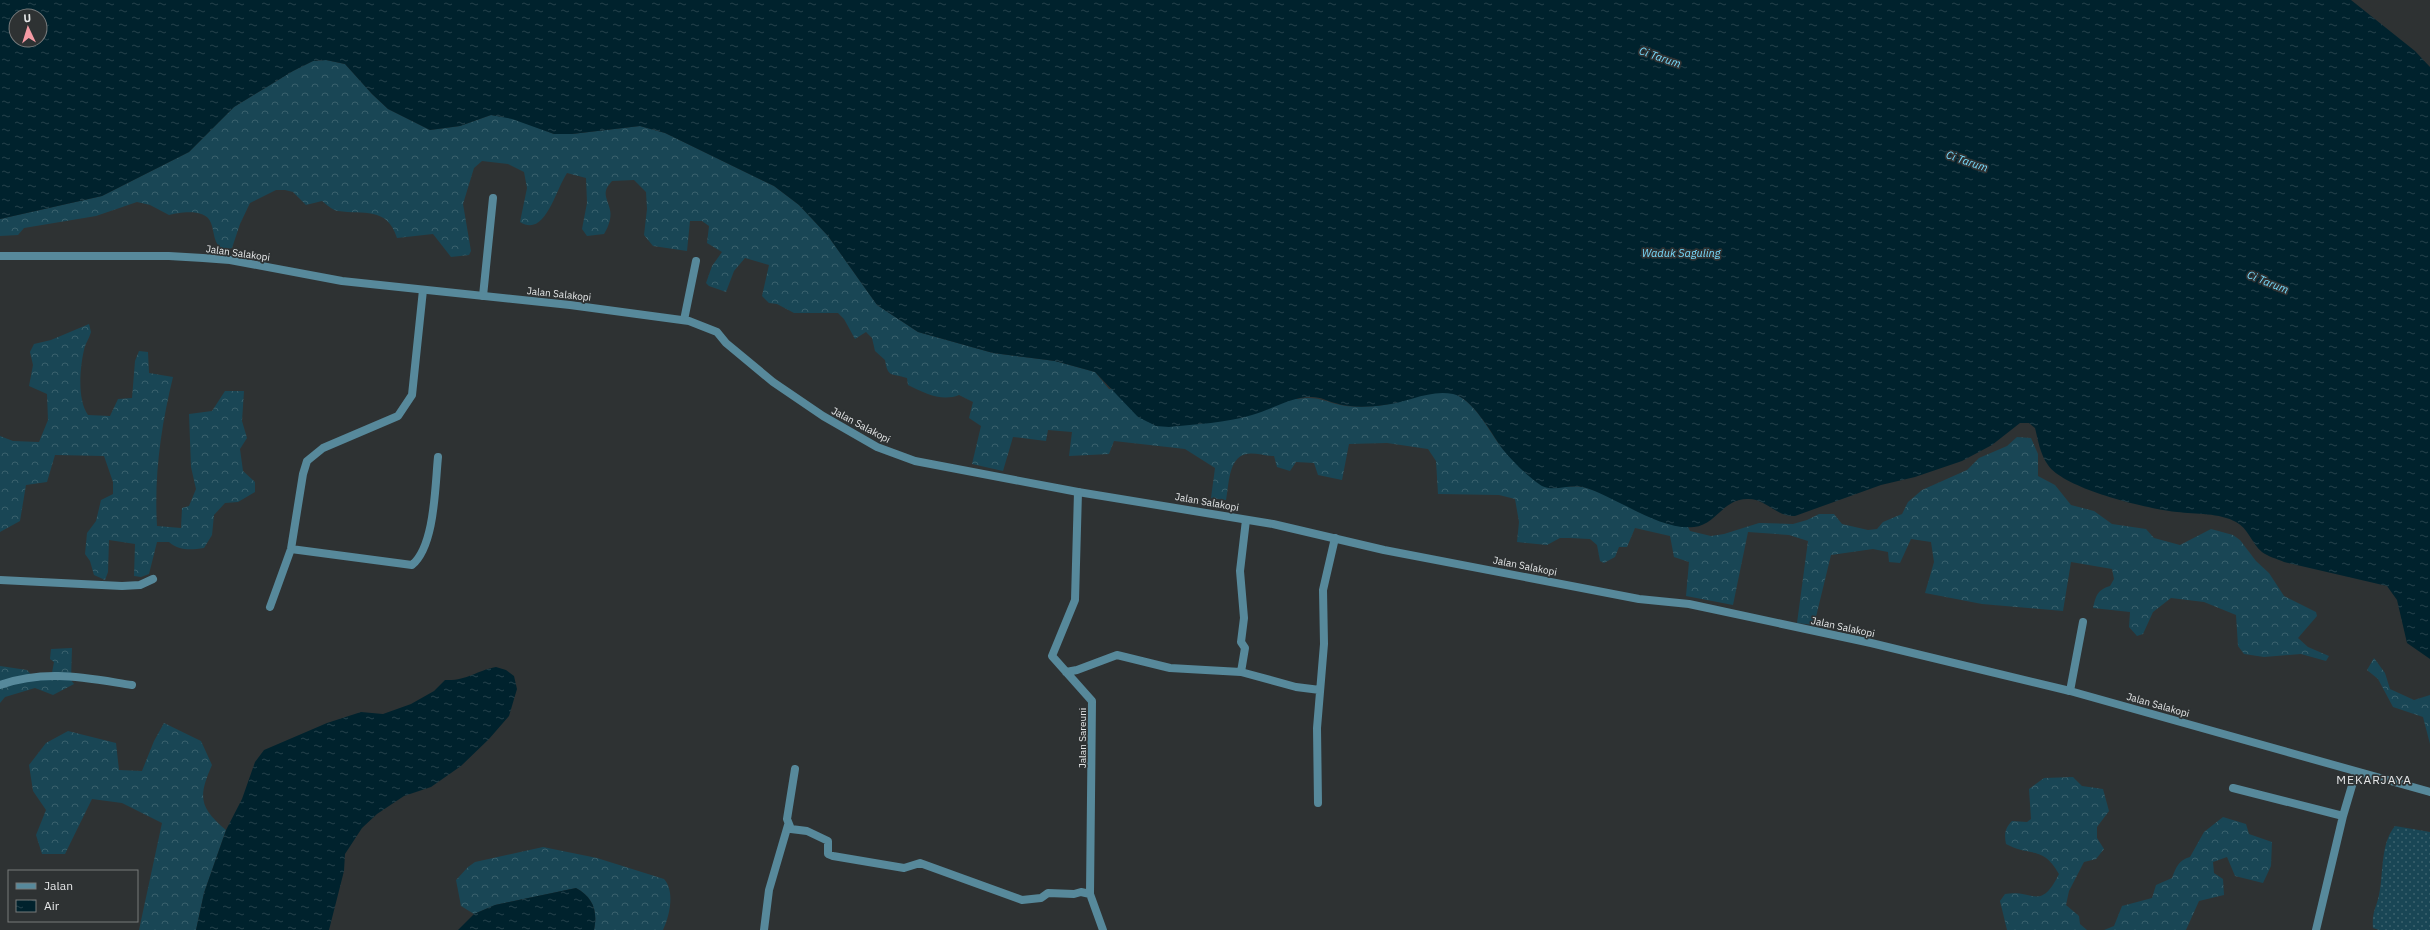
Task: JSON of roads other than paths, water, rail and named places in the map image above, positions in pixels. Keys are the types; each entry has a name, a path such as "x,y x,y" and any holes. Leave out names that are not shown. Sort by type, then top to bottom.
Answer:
{"street":[{"path":"483,296 493,198"},
{"name":"Jalan Salakopi","path":"0,256 169,256 230,260 342,281 684,320 716,332 726,343 773,382 823,416 876,447 915,461 1078,492 1246,520 1426,558 1639,599 1689,604 1916,653 2070,691 2430,792"},
{"path":"684,320 696,261"},
{"path":"270,607 291,549 303,474 308,461 323,448 398,416 406,407 412,395 424,290"},
{"path":"291,549 412,565 421,556 428,534 438,458"},
{"name":"Jalan Sareuni","path":"1078,492 1075,600 1070,616 1052,656 1092,701 1090,894 1103,930"},
{"path":"1241,672 1245,648 1241,642 1244,618 1240,571 1246,520"},
{"path":"1318,803 1317,728 1324,644 1323,590 1335,538"},
{"path":"0,580 122,586 140,585 153,579"},
{"path":"2070,691 2083,622"},
{"path":"1066,672 1077,670 1117,655 1170,668 1241,672 1296,687 1320,690"},
{"path":"0,685 38,676 67,675 132,685"},
{"path":"795,769 786,819 788,825 791,829 807,831 828,841 828,854 832,856 904,868 920,863 1022,900 1041,898 1048,893 1067,895 1081,892 1090,894"},
{"path":"2316,930 2343,816 2356,772"},
{"path":"2233,788 2343,816"},
{"path":"764,930 769,890 788,825"}],"water":[{"name":"Waduk Saguling","path":"0,0 2351,0 2415,51 2430,67 2430,659 2407,643 2397,600 2387,586 2284,562 2269,556 2255,545 2244,528 2230,519 2215,515 2177,512 2147,507 2088,490 2057,474 2048,465 2041,452 2035,428 2029,423 2020,423 1992,445 1962,461 1915,477 1881,485 1795,516 1782,514 1760,501 1747,499 1732,503 1725,507 1708,522 1694,527 1681,527 1667,524 1638,512 1596,491 1583,487 1572,486 1547,488 1542,486 1509,457 1474,409 1460,397 1453,394 1436,393 1392,404 1366,407 1347,406 1318,398 1304,397 1289,401 1259,413 1232,420 1169,427 1156,426 1138,417 1095,372 1055,361 993,353 918,332 877,305 828,236 799,205 774,186 665,133 640,126 572,134 554,134 512,119 491,115 460,126 430,130 388,109 372,94 345,64 326,60 313,61 293,71 234,107 189,152 102,196 0,219"},
{"path":"496,667 506,670 514,676 517,689 509,716 489,739 461,766 431,787 404,796 377,814 362,828 345,854 344,871 329,930 196,930 204,893 226,830 242,799 255,762 264,750 327,723 361,712 383,714 411,704 434,691 445,680 459,679"},
{"path":"576,888 587,896 593,905 595,911 594,930 458,930 474,914 495,905"}],"district":[{"name":"MEKARJAYA","path":"2374,779"}],"water label":[{"name":"Ci Tarum","path":"1660,57"},
{"name":"Ci Tarum","path":"1967,161"},
{"name":"Ci Tarum","path":"2268,282"}]}
